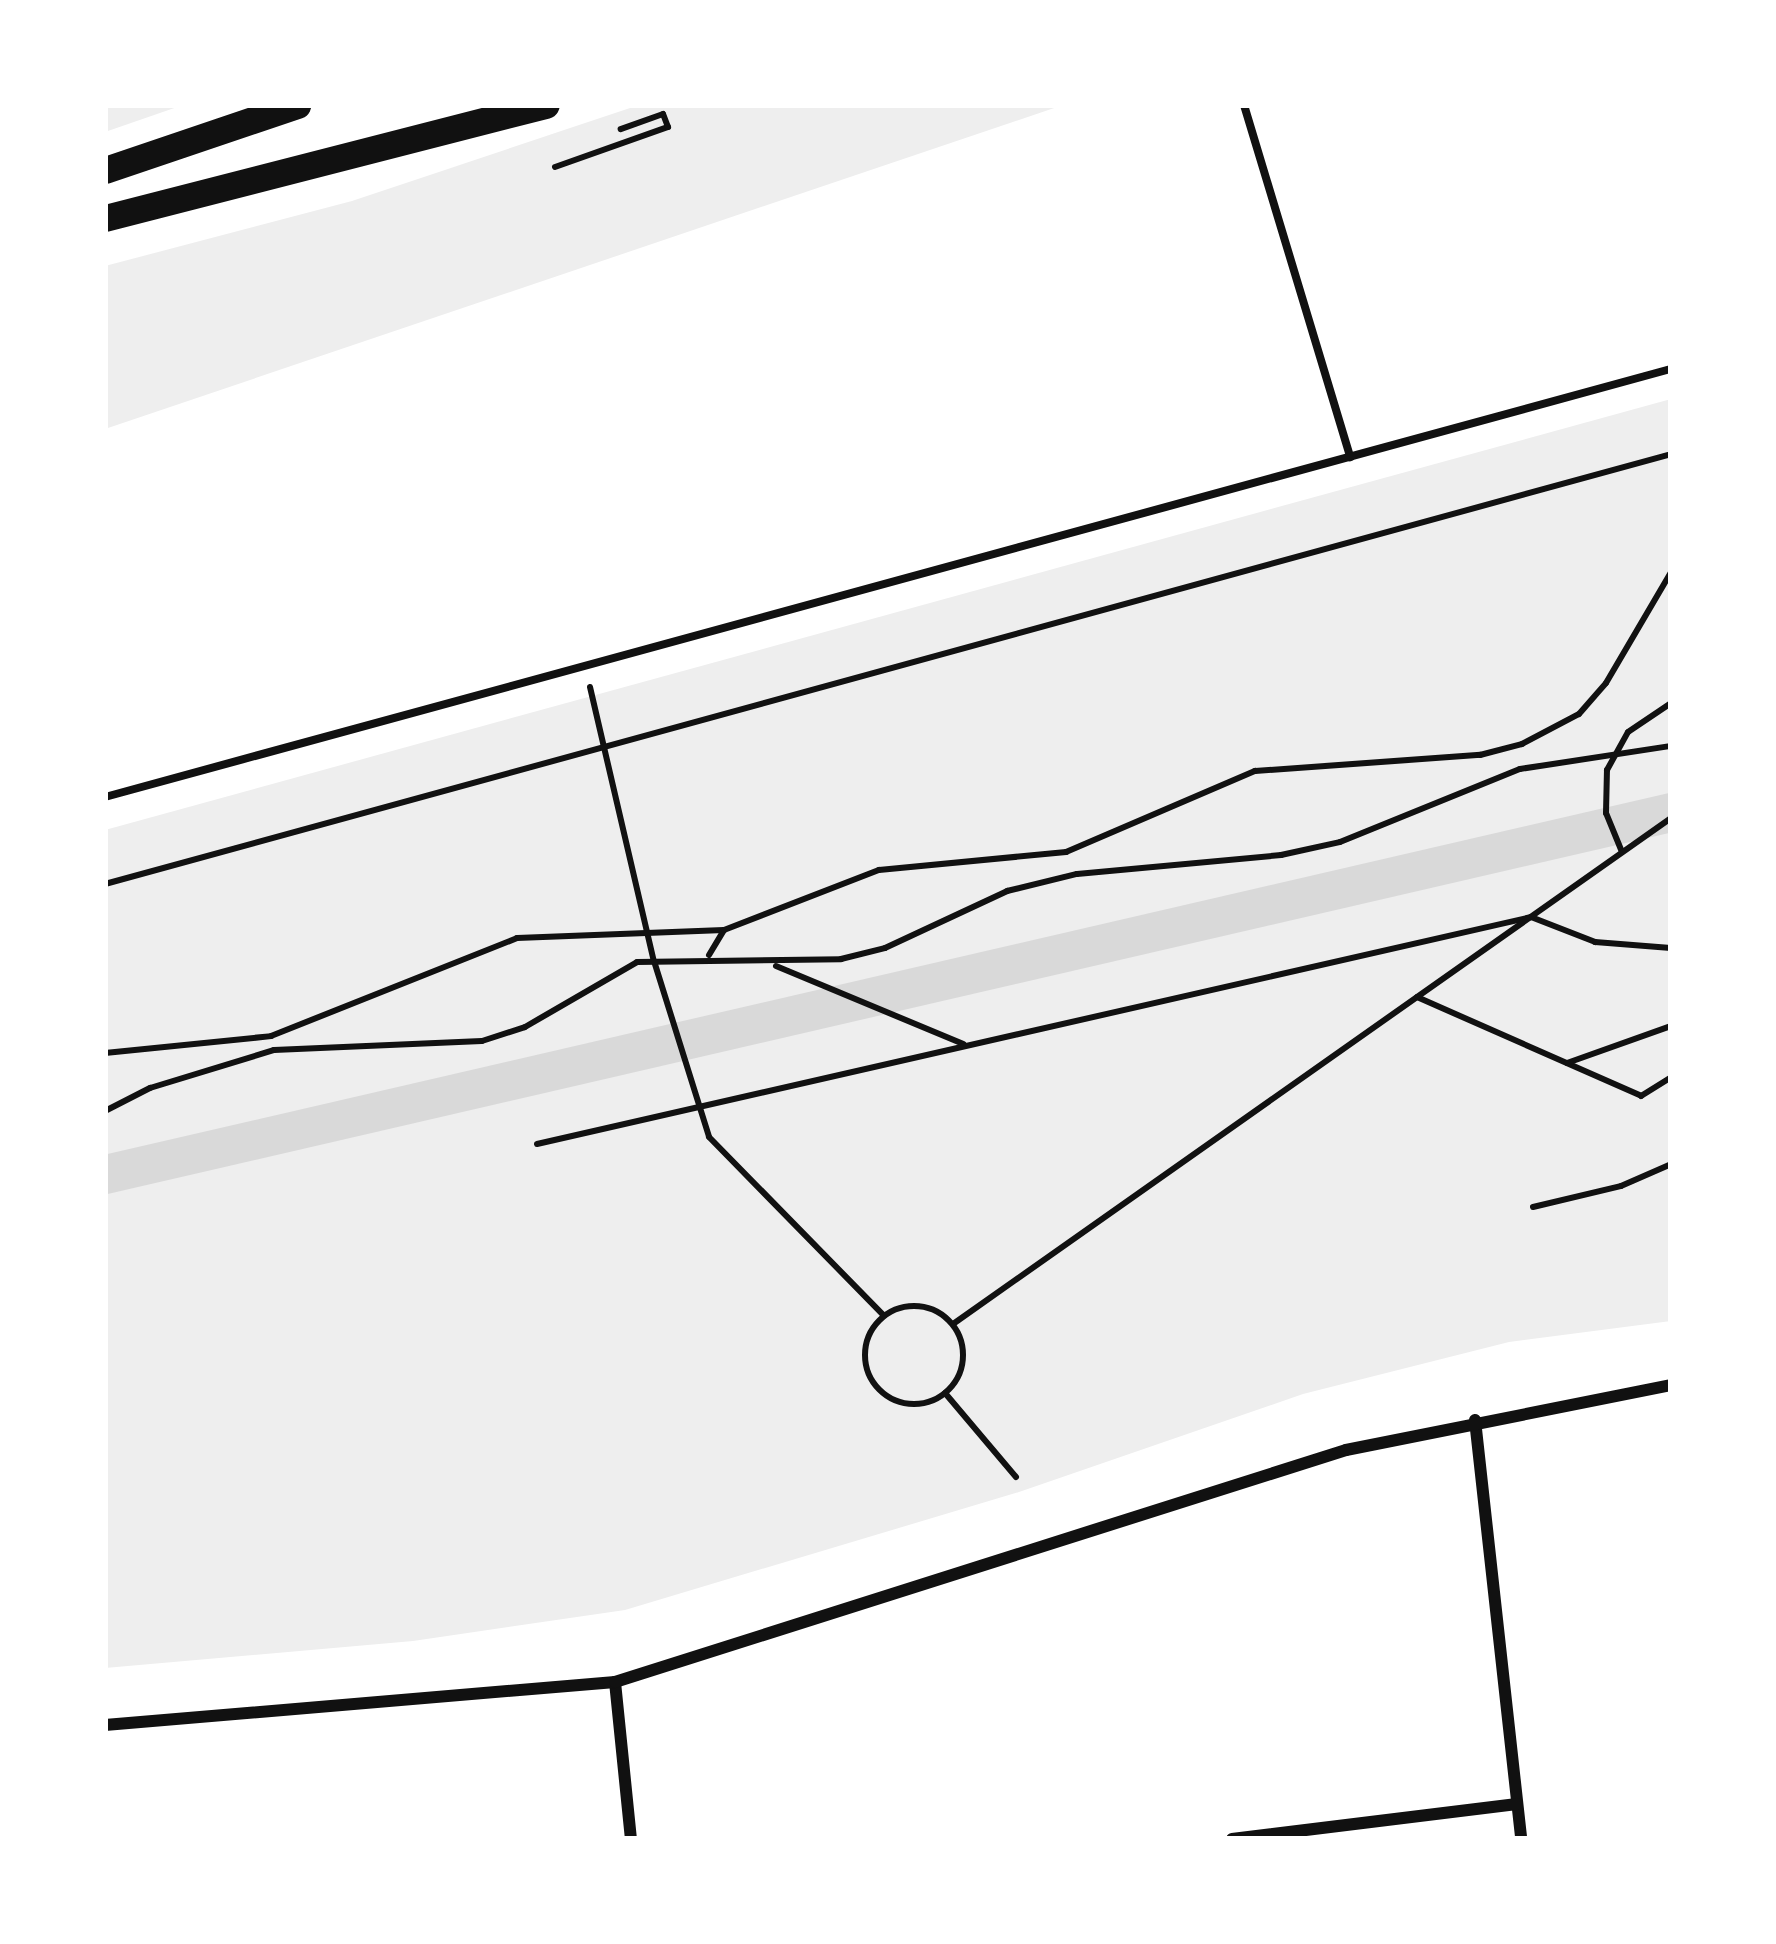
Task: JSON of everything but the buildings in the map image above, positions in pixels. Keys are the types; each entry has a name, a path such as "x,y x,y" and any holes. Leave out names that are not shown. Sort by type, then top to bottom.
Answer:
{"highway":[{"path":"105,170 297,105"},
{"path":"105,218 546,105"}],"street":[{"path":"105,1725 615,1682 1346,1450 1475,1420 1671,1385"},
{"path":"1475,1420 1521,1839"},
{"path":"615,1682 631,1839"},
{"path":"1232,1839 1517,1804"}],"lane":[{"path":"1244,105 1350,457"},
{"path":"105,797 1671,369"}],"path":[{"path":"555,167 668,127 663,114 621,129"},
{"path":"105,884 1671,454"},
{"path":"105,1053 271,1036 518,938 724,930 879,870 1066,852 1255,771 1480,755 1522,744 1579,714 1606,683 1671,572"},
{"path":"585,666 654,961 709,1137 884,1316"},
{"path":"1622,853 1604,791 1614,752 1643,717 1671,704"},
{"path":"774,965 885,948 1007,891 1077,874 1281,855 1340,842 1520,769 1671,746"},
{"path":"953,1324 1671,818"},
{"path":"537,1144 1531,917 1595,942 1671,948"},
{"path":"709,955 724,930"},
{"path":"105,1111 150,1088 274,1050 482,1041 654,961 709,955 774,965 966,1046"},
{"path":"1417,997 1641,1096 1671,1077"},
{"path":"1565,1063 1671,1026"},
{"path":"271,1036 274,1050"},
{"path":"1533,1207 1622,1186 1671,1164"},
{"path":"928,1308 953,1324 964,1353 945,1393 901,1402 875,1384 868,1341 884,1316 928,1308"},
{"path":"945,1393 1016,1477"}],"shaded area":[{"path":"105,105 183,105 105,132"},
{"path":"639,105 1063,105 105,429 105,266 352,201"},
{"path":"1671,399 1671,1321 1509,1342 1303,1394 1019,1492 625,1610 413,1641 105,1668 105,830"}],"waterway":[{"path":"105,1174 1671,812"}]}
